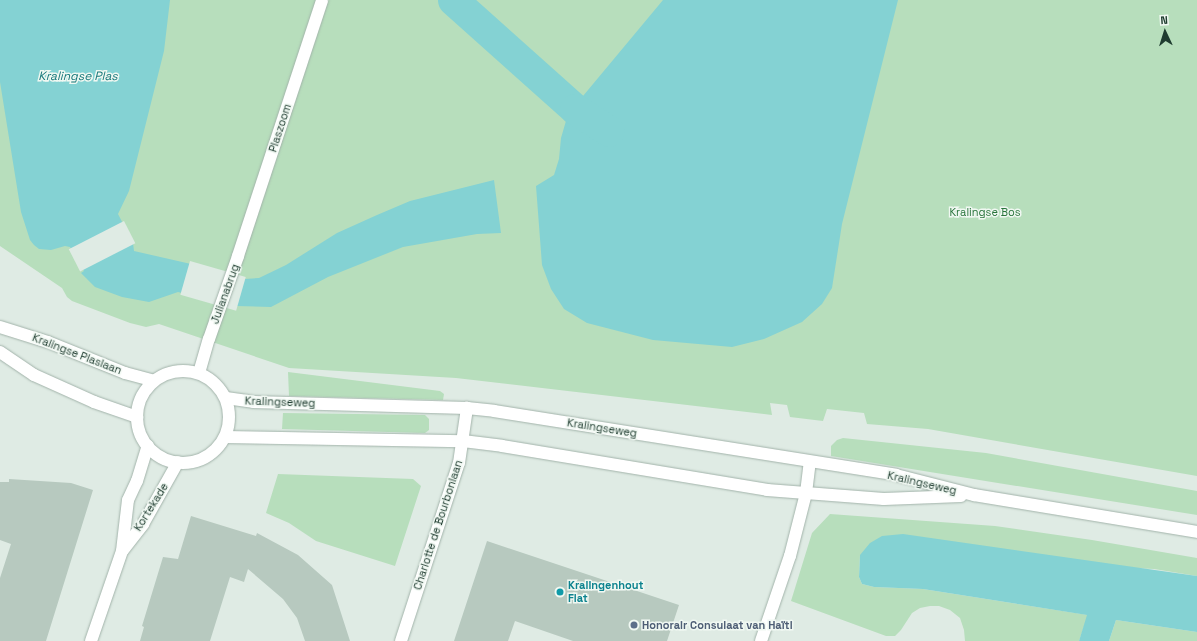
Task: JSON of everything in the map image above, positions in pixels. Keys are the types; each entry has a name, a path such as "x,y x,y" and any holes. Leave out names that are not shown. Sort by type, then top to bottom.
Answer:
{"main road":[{"name":"Plaszoom","path":"238,256 322,0"},
{"name":"Julianabrug","path":"199,373 211,332 238,256"},
{"name":"Kralingse Plaslaan","path":"0,327 48,342 125,373 154,381"},
{"path":"0,352 34,374 94,402 137,417"},
{"path":"188,370 199,373 211,379 220,387 226,398 230,411 229,425 225,437 217,449 206,458 192,462 167,460 148,446 142,437 137,417 139,403 145,391 154,381 164,374 188,370"},
{"name":"Kralingseweg","path":"226,398 253,402 466,408 896,475 974,495 1197,532"},
{"name":"Charlotte de Bourbonlaan","path":"402,641 459,463 466,408"},
{"name":"Kralingseweg","path":"225,437 463,441 510,447 767,490 884,499 974,495"},
{"name":"Kortekade","path":"91,641 122,550 128,500 137,481 148,446"},
{"name":"Kortekade","path":"122,550 143,524 178,462"},
{"path":"760,641 790,556 806,493 810,462"}],"green space":[{"name":"Kralingse Bos","path":"0,0 1197,0 1197,476 928,429 867,424 864,413 827,409 823,421 790,417 787,405 770,403 772,415 456,378 289,368 159,324 146,327 130,323 72,301 67,297 62,288 0,246"},
{"path":"288,372 440,391 444,394 443,400 289,396"},
{"path":"283,413 425,415 429,419 429,430 425,433 282,429"},
{"path":"843,438 986,453 1197,491 1197,515 831,456 831,446 837,440"},
{"path":"278,474 413,479 421,486 395,566 316,541 289,523 266,513"},
{"path":"830,514 995,526 1092,540 1197,558 1197,576 1154,569 860,555 859,577 862,584 874,587 923,589 1088,615 1079,641 965,641 964,630 960,618 950,610 939,606 930,606 920,608 912,613 901,630 895,636 886,636 791,601 812,533"},
{"path":"1116,620 1197,632 1197,641 1109,641"}],"water":[{"name":"Kralingse Plas","path":"0,0 170,0 164,51 129,191 118,214 133,243 134,251 191,264 245,279 259,278 286,265 337,233 410,201 494,180 501,233 477,234 403,247 328,277 271,307 236,306 178,292 149,302 122,297 95,287 81,273 84,271 70,247 65,246 51,250 39,249 30,240 21,212 0,82"},
{"path":"663,0 898,0 842,224 832,288 822,304 802,322 764,339 732,347 653,340 587,323 564,309 551,289 542,265 536,186 554,175 559,159 561,138 568,114"},
{"path":"903,534 1197,576 1197,632 1116,620 1109,641 1079,641 1087,615 923,589 874,587 862,584 859,577 860,555 870,543 882,536"}],"pier":[{"path":"124,221 135,243 80,271 69,249"},
{"path":"190,261 246,277 236,311 180,295"}],"building":[{"path":"9,479 71,483 93,490 46,641 0,641 0,578 11,544 0,540 0,482 9,482"},
{"path":"191,516 256,536 257,533 298,555 332,585 350,641 305,641 297,618 283,599 248,569 244,582 230,577 210,641 140,641 144,627 142,626 163,557 178,559"},
{"name":"Kralingenhout Flat","path":"487,541 679,605 667,641 573,641 515,621 508,641 454,641"}],"waterway":[{"path":"453,0 575,109 609,131"}],"place":[{"name":"Kralingenhout Flat","path":"560,592"},
{"name":"Honorair Consulaat van Haïti","path":"634,625"}]}
